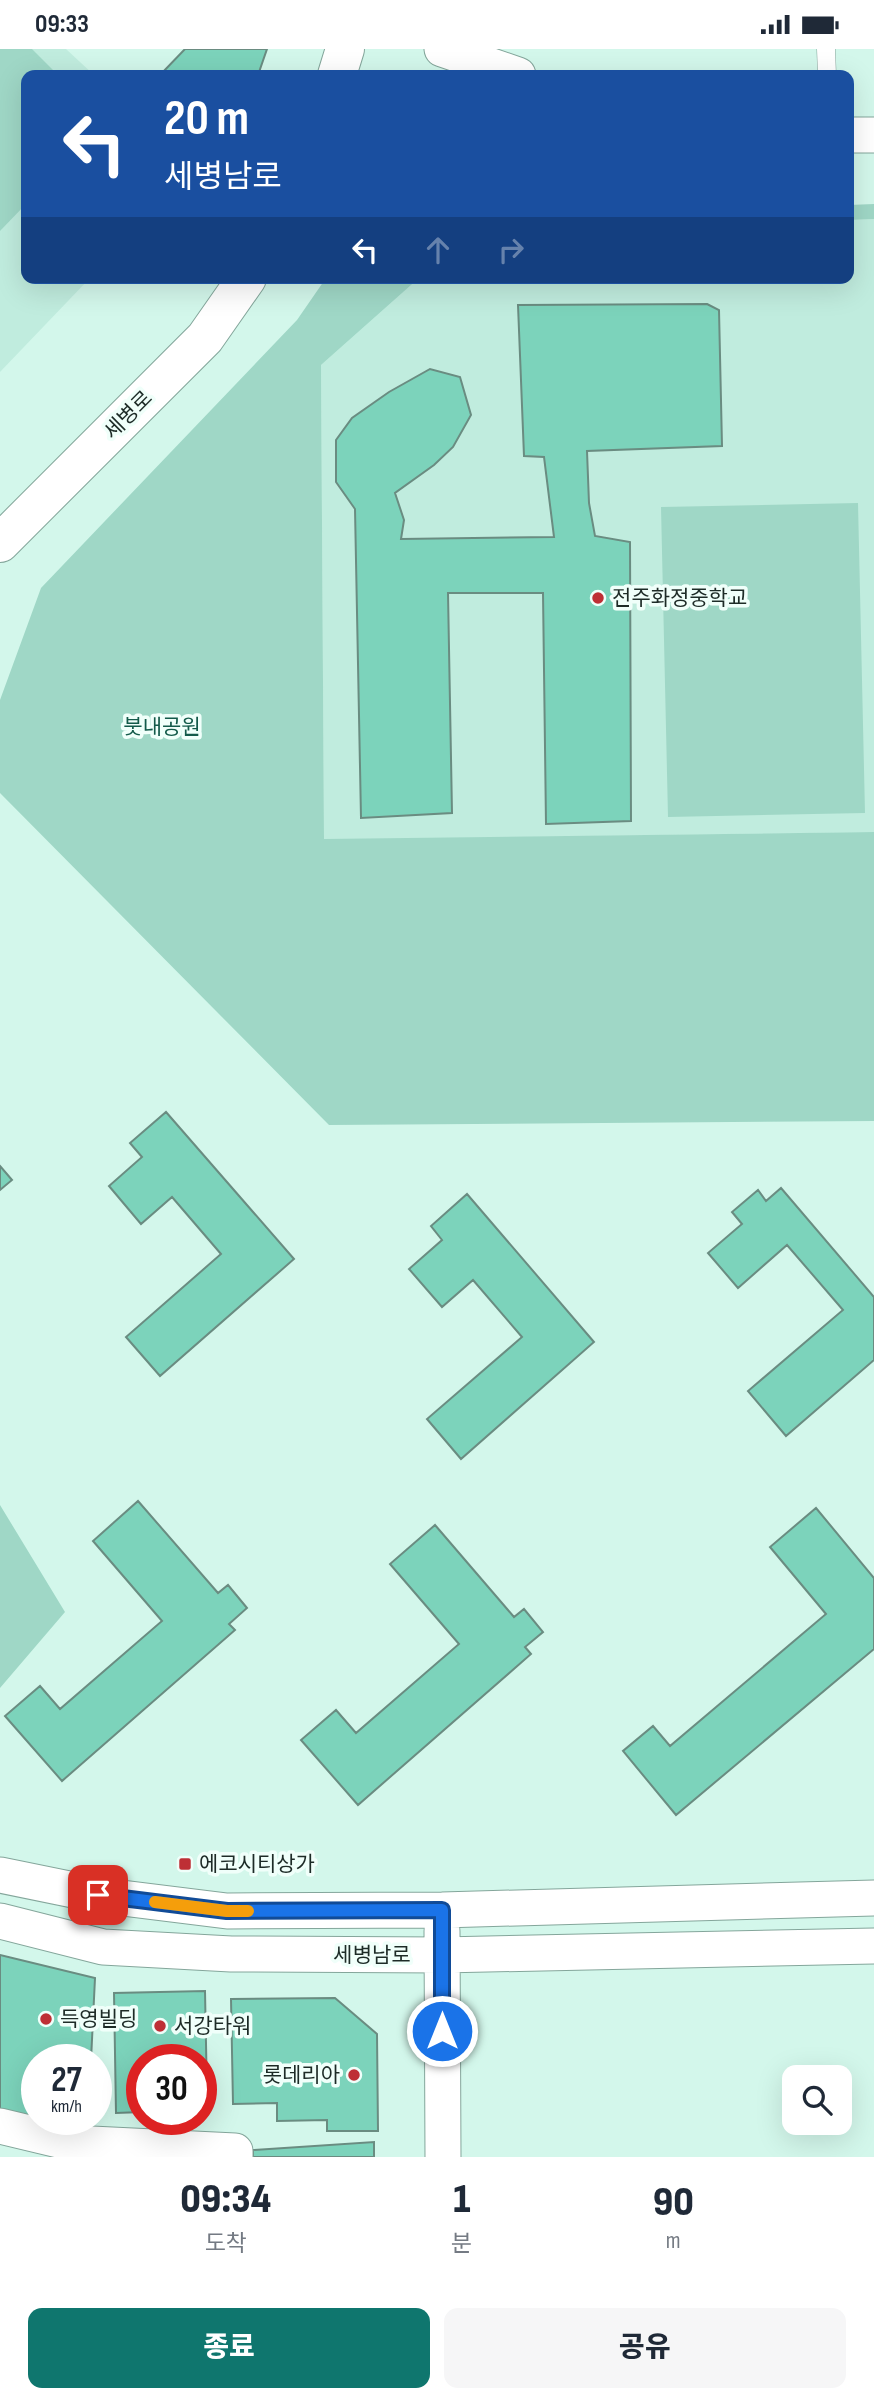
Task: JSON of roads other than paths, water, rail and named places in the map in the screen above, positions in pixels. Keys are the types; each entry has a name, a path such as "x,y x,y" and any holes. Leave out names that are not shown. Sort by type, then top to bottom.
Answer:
{"street":[{"path":"339,70 345,49"},
{"path":"442,49 503,70"},
{"path":"854,135 874,135"},
{"name":"세병로","path":"0,543 205,338 243,284"},
{"path":"0,1875 98,1895 227,1911 442,1910 874,1898"},
{"path":"442,1910 443,2157"},
{"name":"세병남로","path":"0,1921 103,1947 231,1954 442,1955 874,1946"},
{"path":"0,2126 71,2143 235,2151 235,2157"}],"lane":[{"path":"827,49 827,70"}],"place":[{"name":"전주화정중학교","path":"598,598"},
{"name":"에코시티상가","path":"185,1864"},
{"name":"득영빌딩","path":"46,2019"},
{"name":"서강타워","path":"160,2026"},
{"name":"롯데리아","path":"354,2075"}],"park label":[{"name":"붓내공원","path":"162,727"}]}
